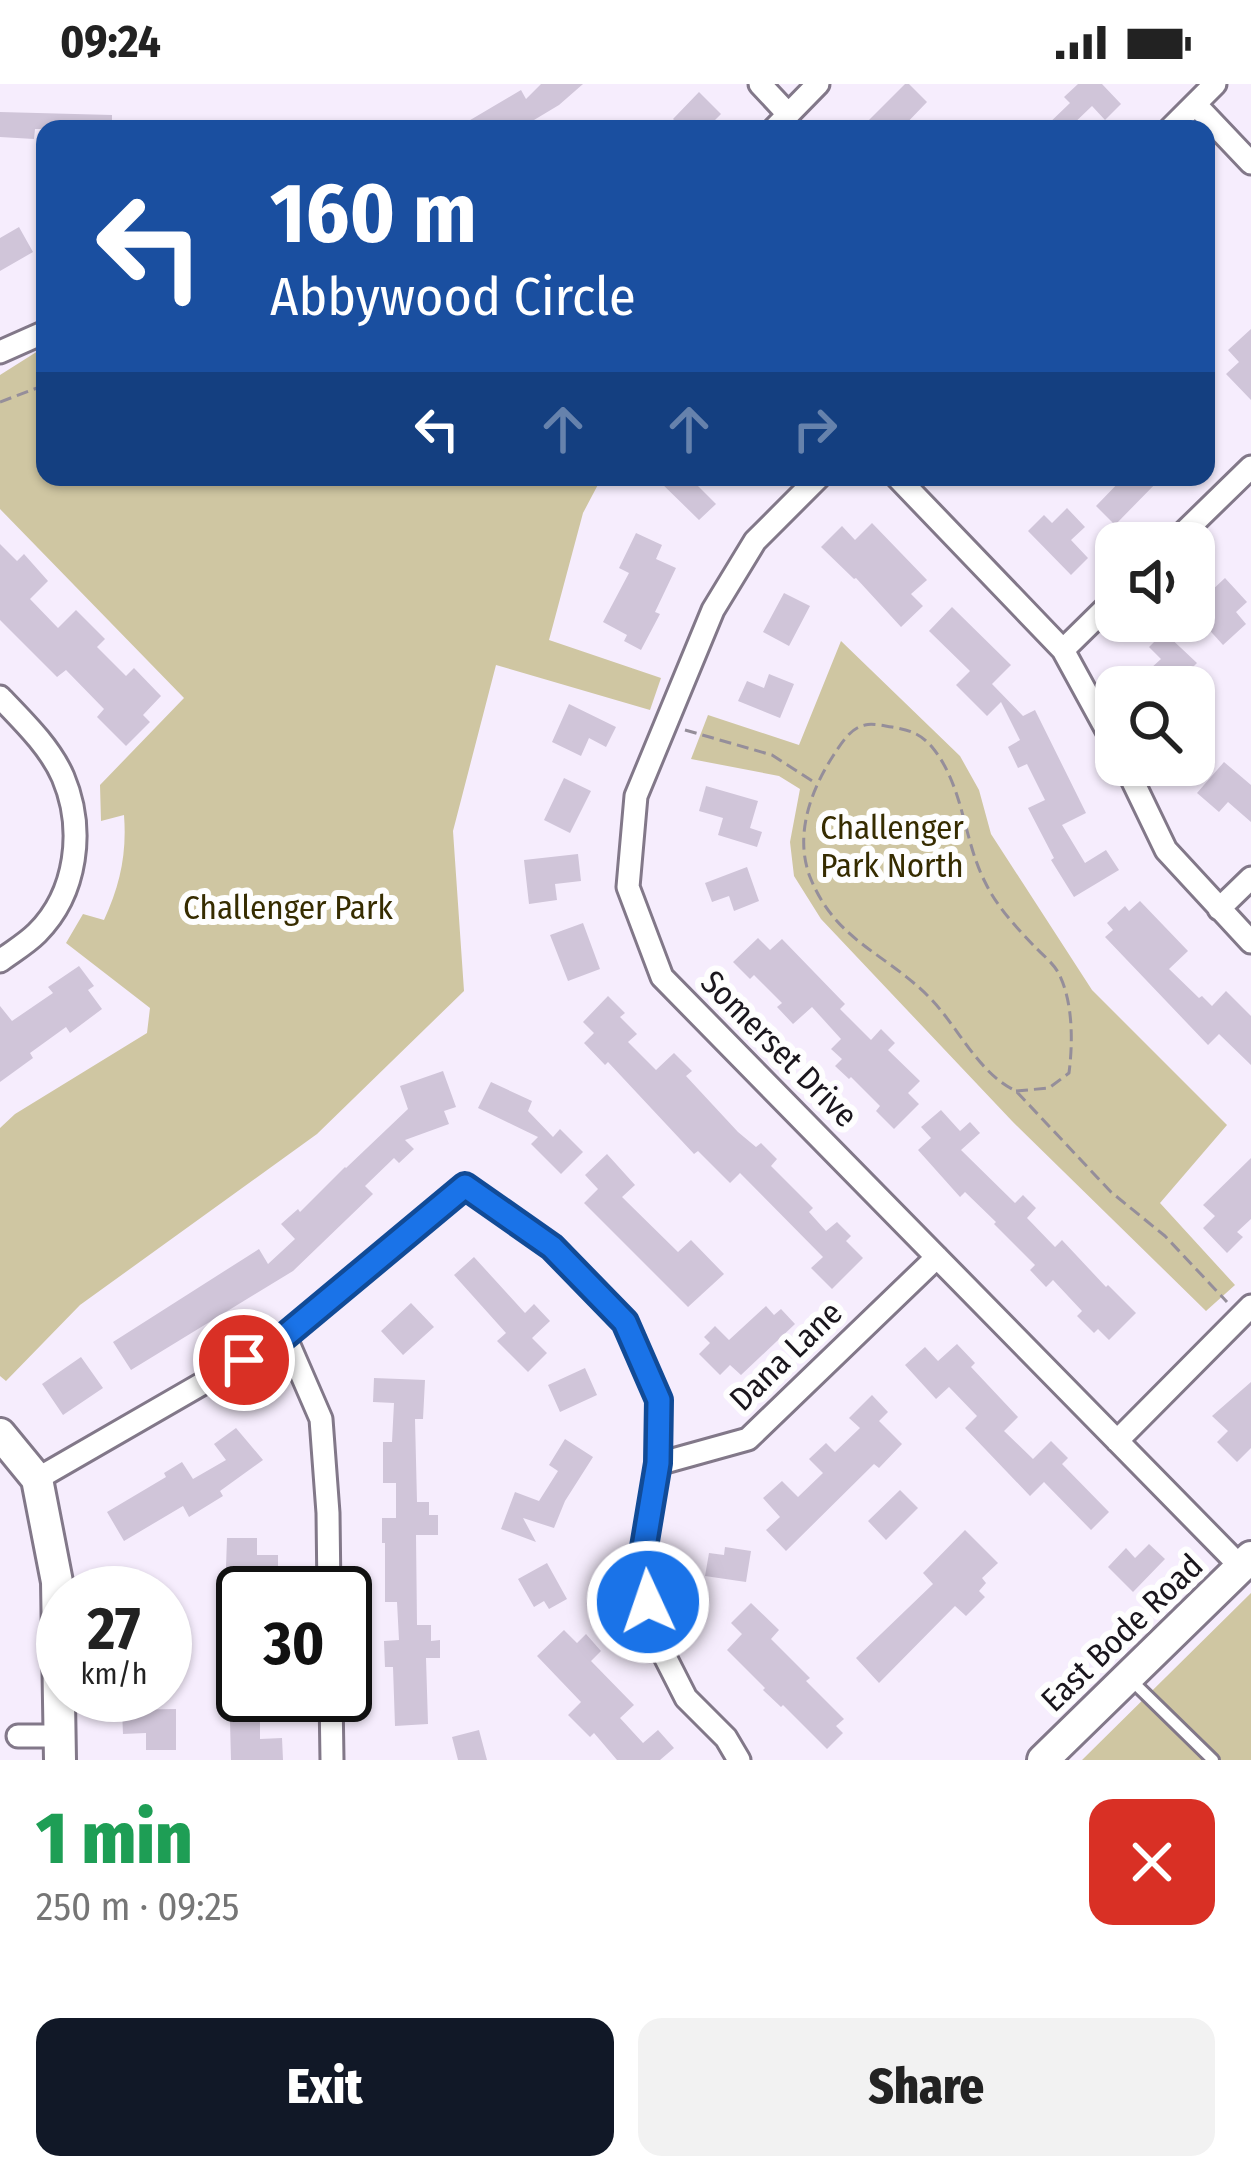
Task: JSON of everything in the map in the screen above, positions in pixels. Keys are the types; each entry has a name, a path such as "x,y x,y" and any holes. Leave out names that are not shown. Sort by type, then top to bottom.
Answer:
{"street":[{"path":"760,84 780,120"},
{"path":"782,120 818,84"},
{"path":"1179,120 1215,84"},
{"path":"1195,104 1210,120"},
{"path":"1215,125 1251,163"},
{"path":"0,352 36,336"},
{"path":"1194,522 1251,466"},
{"name":"Somerset Drive","path":"810,486 755,541 712,610 636,796 628,887 662,977 1117,1441 1246,1562"},
{"path":"906,486 1063,650 1095,708"},
{"path":"1063,650 1095,619"},
{"path":"0,698 30,729 63,777 76,856 53,915 0,961"},
{"path":"1135,786 1166,850 1251,942"},
{"path":"1219,909 1251,878"},
{"path":"37,1479 285,1336 465,1186 552,1247 625,1322 659,1400 658,1463 641,1565 656,1640 686,1698 726,1738 739,1760"},
{"name":"Dana Lane","path":"658,1463 748,1439 937,1257"},
{"path":"1117,1441 1246,1311"},
{"path":"285,1336 321,1420 329,1566"},
{"path":"0,1434 37,1479 57,1582 60,1748 18,1736"},
{"name":"East Bode Road","path":"1043,1760 1246,1562"},
{"path":"331,1722 332,1760"}],"lane":[{"path":"1128,1676 1213,1760"}],"path":[{"path":"0,402 36,388"},
{"path":"666,723 772,755 816,783"},
{"path":"1016,1091 1049,1088 1069,1073 1067,998 1058,971 1002,910 983,879 958,796 932,746 915,731 868,724 853,730 816,783 806,815 808,873 836,922 913,981 1001,1084 1016,1091 1111,1192 1246,1311"}],"green space":[{"name":"Challenger Park","path":"36,352 36,486 597,486 583,513 549,640 661,678 650,710 496,665 453,831 464,991 317,1134 80,1305 6,1381 0,1376 0,1128 15,1114 147,1033 150,1008 66,943 83,914 104,920 121,869 124,815 101,821 100,785 184,698 0,509 0,375"},
{"name":"Challenger Park North","path":"841,641 960,756 979,790 991,834 1092,990 1227,1125 1160,1203 1235,1285 1206,1311 1012,1121 821,919 794,876 790,842 800,789 779,776 691,759 708,715 799,745"},
{"path":"1251,1593 1251,1760 1082,1760"}],"building":[{"path":"541,84 583,84 534,120 470,120 521,90 526,99"},
{"path":"905,84 927,102 910,120 869,120"},
{"path":"1078,84 1102,84 1121,104 1105,120 1092,106 1077,120 1052,120 1070,103 1064,97"},
{"path":"699,92 721,114 715,120 673,119"},
{"path":"0,112 112,115 112,120 36,120 34,139 0,137"},
{"path":"19,227 33,252 0,271 0,238"},
{"path":"1251,329 1251,400 1226,374 1239,362 1228,350"},
{"path":"664,486 698,486 716,504 699,520"},
{"path":"1115,486 1153,486 1118,522 1096,506"},
{"path":"1067,508 1085,527 1071,540 1088,558 1071,575 1028,531 1044,515 1052,523"},
{"path":"872,523 927,580 911,594 923,606 901,627 821,547 842,526 855,540"},
{"path":"636,533 662,545 656,559 676,568 641,650 624,641 627,635 603,622 629,573 619,568"},
{"path":"0,544 17,561 24,554 48,581 30,599 58,628 76,610 105,639 97,647 126,676 134,668 161,696 143,715 150,722 126,746 97,717 104,709 66,670 57,677 0,620"},
{"path":"1225,578 1247,602 1236,612 1246,624 1223,645 1215,636 1215,587"},
{"path":"784,593 810,606 789,646 763,632"},
{"path":"952,607 1011,665 992,684 1023,716 1035,710 1086,813 1062,825 1085,863 1106,850 1119,870 1074,897 1028,808 1045,800 1027,764 1018,768 1008,747 1020,740 1001,702 987,716 956,685 970,671 929,631"},
{"path":"1154,642 1175,642 1197,663 1153,666 1161,659 1149,647"},
{"path":"769,674 794,684 780,718 738,701 747,681 764,688"},
{"path":"569,704 616,727 606,747 589,738 581,756 552,742"},
{"path":"1224,762 1251,785 1251,822 1228,802 1219,812 1197,793 1203,786 1215,786 1215,772"},
{"path":"564,778 591,791 570,833 544,820"},
{"path":"706,786 758,801 750,828 762,832 757,847 718,835 723,818 699,811"},
{"path":"578,854 581,881 555,884 557,900 529,904 524,860"},
{"path":"747,867 759,901 734,911 729,896 712,902 705,883"},
{"path":"1140,901 1188,951 1169,969 1212,1006 1226,991 1251,1016 1251,1065 1219,1034 1208,1045 1105,937 1113,930 1107,923 1125,906 1129,911"},
{"path":"583,923 600,969 568,981 550,935"},
{"path":"758,938 770,950 782,939 845,1004 840,1009 871,1040 881,1029 895,1043 888,1050 920,1081 908,1093 919,1104 894,1129 876,1111 880,1106 835,1066 842,1059 831,1049 841,1039 812,1007 793,1024 777,1007 782,1003 733,962"},
{"path":"79,966 94,986 88,990 102,1009 70,1033 66,1027 0,1082 0,1006 12,1021 53,993 48,987"},
{"path":"608,996 637,1034 628,1042 656,1070 674,1053 692,1071 686,1076 738,1132 756,1147 761,1143 777,1159 771,1166 813,1208 809,1212 826,1231 837,1222 851,1236 846,1241 863,1258 832,1289 811,1268 823,1257 740,1173 730,1183 698,1151 694,1154 608,1062 605,1065 584,1043 594,1033 583,1022"},
{"path":"443,1071 456,1107 444,1111 449,1124 405,1140 414,1149 399,1163 394,1158 365,1186 373,1194 293,1271 131,1370 113,1342 259,1249 268,1264 295,1239 281,1224 298,1209 300,1212 408,1109 400,1086"},
{"path":"491,1082 532,1101 528,1111 553,1137 560,1129 583,1152 561,1174 531,1144 538,1137 478,1108"},
{"path":"941,1110 960,1131 970,1122 980,1133 961,1150 1015,1203 1023,1195 1036,1208 1027,1218 1055,1247 1062,1240 1136,1313 1109,1340 1077,1316 1082,1311 1053,1280 1046,1287 1030,1270 1035,1265 996,1222 965,1192 960,1197 918,1150 931,1138 921,1127"},
{"path":"607,1154 635,1185 622,1197 678,1252 691,1240 724,1274 688,1307 584,1203 598,1189 585,1175"},
{"path":"1251,1158 1251,1219 1237,1232 1243,1237 1227,1253 1203,1228 1215,1216 1203,1205"},
{"path":"474,1257 525,1313 534,1304 550,1321 532,1338 547,1353 528,1372 497,1341 506,1333 454,1275"},
{"path":"411,1303 434,1327 403,1355 381,1331"},
{"path":"766,1306 774,1315 781,1309 795,1324 741,1375 730,1365 720,1375 699,1354 710,1343 704,1337 715,1326 729,1340"},
{"path":"957,1344 975,1363 971,1367 1018,1417 1004,1431 1033,1459 1051,1441 1068,1458 1062,1464 1109,1512 1091,1530 1044,1482 1030,1496 965,1428 977,1416 949,1387 936,1399 905,1365 925,1347 938,1361"},
{"path":"81,1357 103,1388 63,1415 42,1384"},
{"path":"585,1368 597,1395 560,1412 548,1385"},
{"path":"374,1378 425,1380 423,1419 415,1419 417,1502 429,1502 429,1515 438,1515 438,1535 416,1535 417,1625 431,1625 431,1641 440,1640 440,1658 426,1658 428,1724 395,1726 393,1667 385,1667 384,1641 399,1640 397,1602 385,1602 382,1543 382,1518 396,1518 396,1483 383,1483 383,1442 392,1442 394,1403 373,1402"},
{"path":"1251,1382 1251,1448 1237,1462 1217,1442 1228,1431 1212,1416"},
{"path":"872,1395 888,1412 879,1421 902,1444 879,1468 874,1464 786,1551 766,1530 780,1517 763,1498 782,1481 798,1497 823,1473 809,1459 826,1443 835,1452 860,1428 849,1418"},
{"path":"236,1428 263,1460 220,1491 223,1496 189,1517 183,1506 124,1541 107,1512 166,1477 164,1473 182,1462 193,1479 226,1460 214,1444"},
{"path":"565,1439 593,1457 554,1528 523,1518 536,1542 501,1529 515,1492 539,1501 558,1471 549,1465"},
{"path":"900,1490 918,1508 886,1540 868,1521"},
{"path":"965,1530 998,1563 982,1578 986,1583 979,1591 985,1597 966,1616 955,1606 879,1683 856,1658 933,1584 923,1573"},
{"path":"227,1538 257,1538 257,1555 278,1555 278,1566 226,1566"},
{"path":"1149,1544 1165,1559 1133,1592 1108,1567 1126,1548 1135,1558"},
{"path":"725,1547 751,1551 746,1582 705,1576 709,1553 724,1555"},
{"path":"547,1563 567,1599 549,1609 544,1601 534,1607 518,1579"},
{"path":"751,1603 779,1630 771,1639 844,1719 836,1726 843,1733 827,1749 727,1650 742,1634 731,1623"},
{"path":"564,1630 577,1643 586,1634 601,1651 591,1661 634,1705 620,1718 643,1743 658,1730 674,1748 660,1760 617,1760 594,1733 590,1737 568,1715 581,1702 537,1656"},
{"path":"122,1722 176,1722 176,1750 146,1750 146,1733 123,1734"},
{"path":"230,1722 260,1722 260,1739 282,1738 283,1760 231,1760"},
{"path":"479,1730 487,1760 458,1760 452,1737"}],"route":[{"path":"244,1360 285,1336 465,1186 552,1247 625,1322 659,1400 658,1463 641,1565 648,1602"}]}
